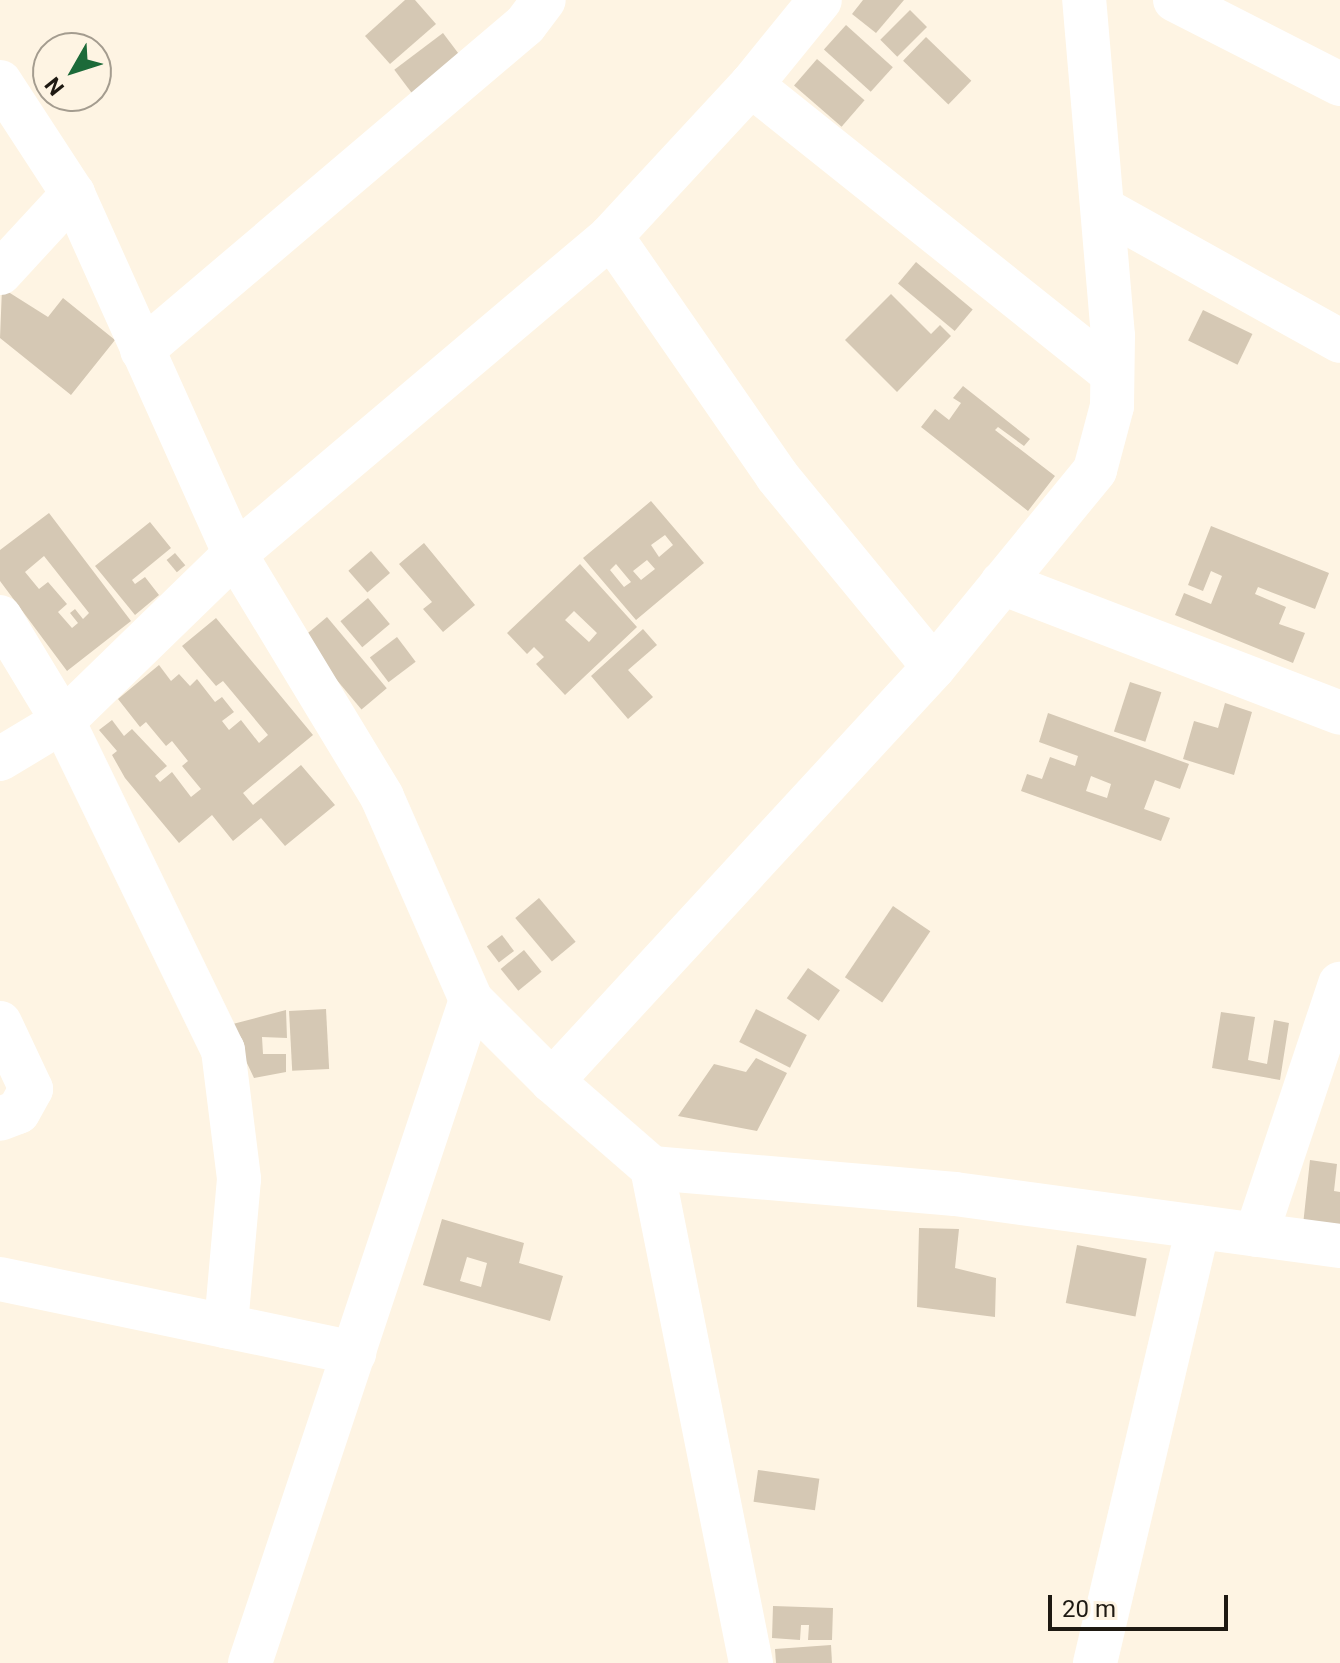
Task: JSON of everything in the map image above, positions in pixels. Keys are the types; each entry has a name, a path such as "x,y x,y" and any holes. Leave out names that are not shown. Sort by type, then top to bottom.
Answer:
{"street":[{"path":"0,759 63,721 235,554 611,236 751,85 820,0"},
{"path":"552,1081 934,667 1095,470 1112,406 1112,373 1103,209 1084,0"},
{"path":"1175,0 1340,84"},
{"path":"142,350 526,8"},
{"path":"0,82 73,194 235,554 382,797 471,1000 552,1081 652,1168 955,1194 1340,1246"},
{"path":"751,85 1112,373"},
{"path":"0,273 73,194"},
{"path":"1103,209 1340,341"},
{"path":"611,236 777,476 934,667"},
{"path":"1002,583 1340,713"},
{"path":"0,617 63,721 223,1050 239,1179 226,1326"},
{"path":"1256,1235 1340,984"},
{"path":"258,1661 354,1353 471,1000"},
{"path":"0,1023 31,1089 18,1112 0,1119"},
{"path":"652,1168 751,1663"},
{"path":"1095,1663 1198,1227"},
{"path":"0,1279 354,1353"}],"building":[{"path":"405,0 415,0 436,24 390,64 365,36"},
{"path":"863,0 904,0 876,33 852,14"},
{"path":"910,10 927,27 897,57 880,40"},
{"path":"846,25 893,67 871,92 824,50"},
{"path":"443,33 465,62 416,98 394,70"},
{"path":"926,37 971,81 948,105 903,61"},
{"path":"817,59 865,100 842,127 794,85"},
{"path":"916,262 973,310 955,331 898,283"},
{"path":"2,288 48,317 63,298 115,340 71,395 0,338"},
{"path":"891,294 931,334 940,325 951,336 897,392 845,340"},
{"path":"1203,310 1252,334 1238,365 1188,341"},
{"path":"963,386 1030,439 1024,446 998,427 995,430 1055,476 1028,511 921,427 935,409 949,420 961,403 953,398"},
{"path":"651,501 704,563 636,620 583,558","holes":["665,535 673,545 659,557 651,545","647,560 655,569 641,580 633,571","616,564 631,582 624,587 610,570"]},
{"path":"49,513 131,621 67,671 0,581 0,550","holes":["44,556 89,613 83,619 75,609 70,613 78,623 72,628 58,612 67,604 48,582 39,589 25,572"]},
{"path":"150,522 171,548 132,580 135,584 145,577 159,595 135,615 95,566"},
{"path":"1211,526 1329,573 1315,609 1258,587 1255,594 1286,607 1279,624 1305,633 1293,663 1175,615 1184,593 1211,604 1222,576 1211,571 1203,591 1188,585"},
{"path":"424,543 475,605 443,632 423,609 432,602 399,564"},
{"path":"371,551 390,573 367,593 348,571"},
{"path":"175,553 185,565 177,572 167,560"},
{"path":"580,564 637,627 565,695 536,664 544,657 534,647 527,654 507,633","holes":["574,611 597,633 589,642 565,620"]},
{"path":"368,598 390,624 362,647 340,621"},
{"path":"327,617 387,688 361,709 302,638"},
{"path":"216,618 313,735 243,793 253,805 301,765 335,805 285,846 261,818 233,841 212,815 179,843 125,778 112,755 117,751 99,730 112,720 124,736 132,729 167,766 155,776 160,782 172,772 191,797 201,789 182,766 188,761 172,741 166,746 146,722 140,727 118,699 159,665 171,681 179,674 190,686 197,679 215,702 222,697 234,712 222,721 229,730 241,720 259,743 268,735 223,681 216,686 182,646"},
{"path":"643,629 657,645 628,670 653,697 628,719 591,676"},
{"path":"397,637 416,662 389,682 370,657"},
{"path":"1130,682 1161,692 1145,742 1114,731"},
{"path":"1225,703 1252,712 1234,775 1183,759 1194,721 1218,728"},
{"path":"1048,713 1189,764 1180,789 1155,780 1144,809 1170,818 1161,841 1021,791 1027,774 1042,779 1050,757 1075,766 1078,756 1039,742","holes":["1091,776 1111,784 1107,798 1086,791"]},
{"path":"539,898 576,942 552,962 515,918"},
{"path":"893,906 930,931 882,1002 845,977"},
{"path":"502,935 514,951 499,962 487,946"},
{"path":"524,950 542,972 518,991 501,969"},
{"path":"808,968 840,990 819,1021 787,998"},
{"path":"326,1009 329,1069 292,1071 289,1011"},
{"path":"756,1009 807,1035 790,1068 739,1042"},
{"path":"286,1010 287,1038 262,1037 263,1054 286,1054 286,1072 254,1078 229,1025"},
{"path":"1221,1012 1255,1017 1248,1060 1267,1064 1274,1020 1289,1023 1280,1080 1212,1068"},
{"path":"756,1058 787,1073 757,1131 678,1116 714,1064 746,1072"},
{"path":"1310,1160 1337,1164 1334,1191 1340,1192 1340,1229 1303,1225"},
{"path":"442,1219 524,1243 519,1263 563,1276 550,1321 423,1285","holes":["467,1257 487,1263 481,1287 460,1281"]},
{"path":"919,1228 959,1229 955,1268 996,1278 995,1317 917,1307"},
{"path":"1077,1245 1147,1259 1135,1316 1066,1303"},
{"path":"758,1470 819,1479 815,1510 754,1502"},
{"path":"773,1606 833,1608 832,1640 808,1640 809,1625 801,1625 800,1640 772,1638"},
{"path":"831,1645 832,1663 776,1663 775,1649"}]}
